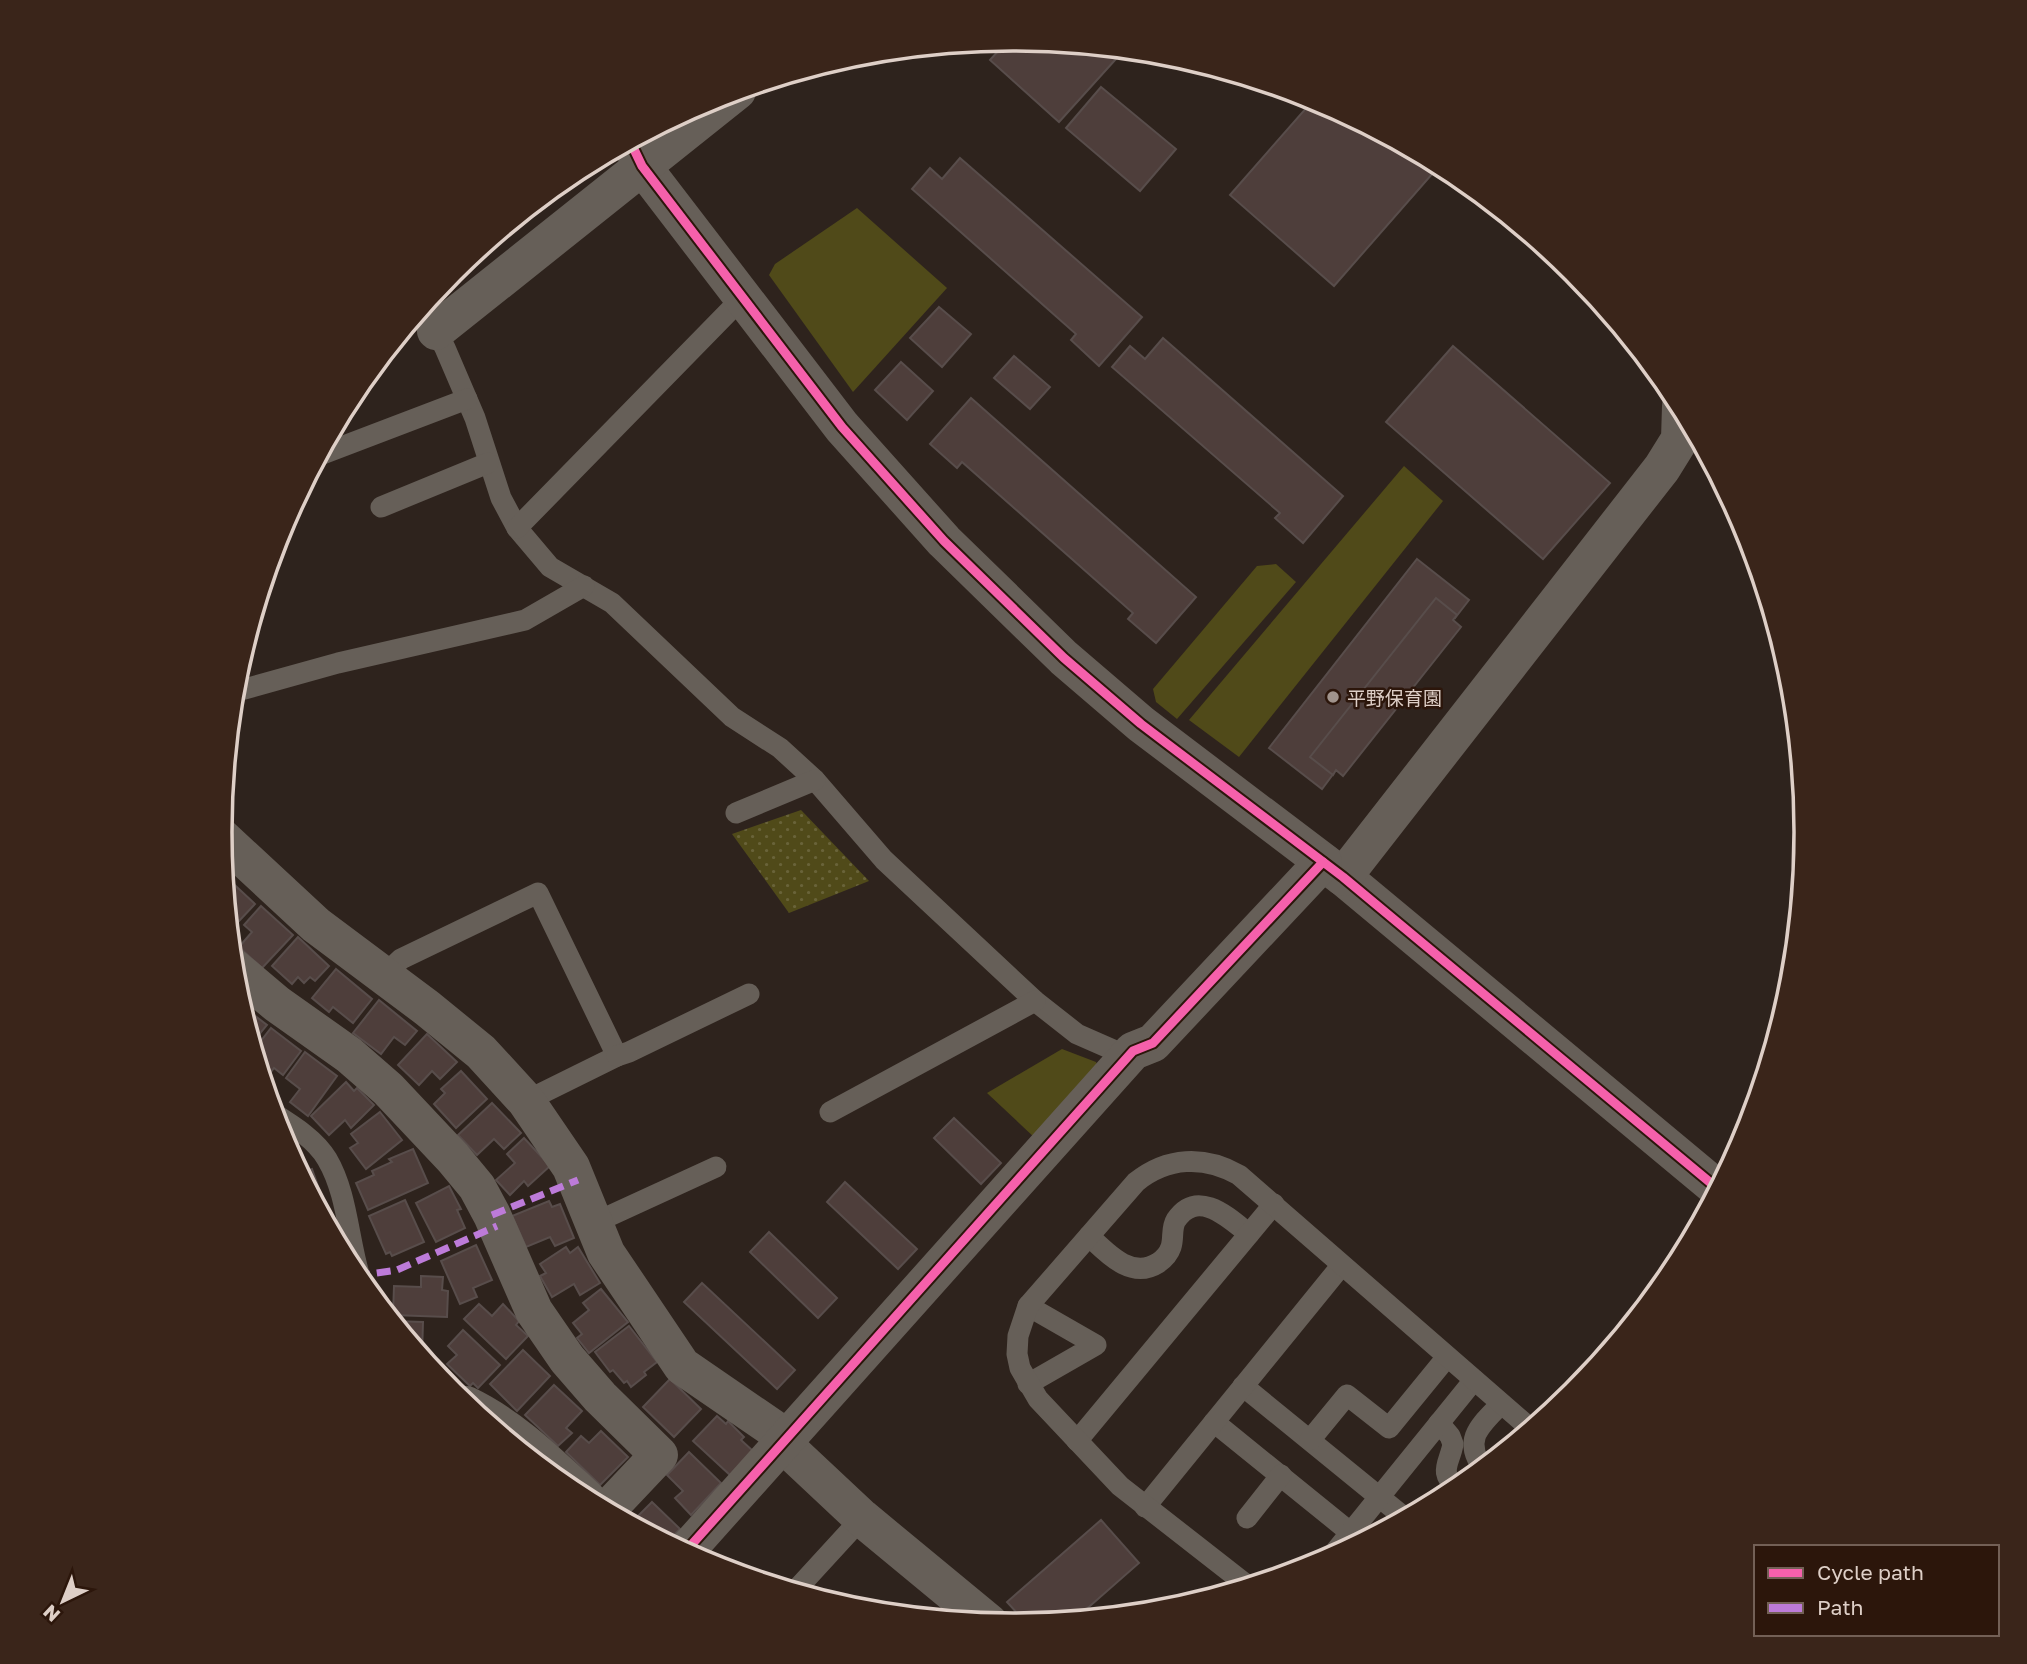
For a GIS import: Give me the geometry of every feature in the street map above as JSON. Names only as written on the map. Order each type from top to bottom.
[{"type":"street","points":[[426,323],[636,154],[685,123]]},
{"type":"street","points":[[636,154],[842,427],[944,541],[1034,629],[1140,724],[1333,870],[1711,1183]]},
{"type":"street","points":[[692,1544],[1133,1051],[1153,1043],[1333,870],[1662,468],[1680,439],[1680,426]]},
{"type":"street","points":[[233,848],[316,925],[481,1052],[526,1101],[571,1167],[606,1253],[682,1366],[785,1441],[862,1518],[971,1612]]},
{"type":"street","points":[[246,978],[276,1004],[349,1055],[388,1089],[453,1157],[477,1187],[541,1320],[567,1359],[600,1397],[659,1455],[613,1503]]},
{"type":"lane","points":[[517,528],[743,297]]},
{"type":"lane","points":[[426,323],[467,399],[501,498],[517,528],[550,567],[612,603],[732,717],[780,748],[815,780],[884,860],[1035,1002],[1077,1034],[1118,1052],[1133,1051]]},
{"type":"lane","points":[[332,450],[467,399]]},
{"type":"lane","points":[[381,508],[488,463]]},
{"type":"lane","points":[[246,689],[338,663],[525,620],[584,586]]},
{"type":"lane","points":[[736,813],[815,780]]},
{"type":"lane","points":[[384,975],[401,959],[538,893],[617,1056]]},
{"type":"lane","points":[[526,1101],[749,994]]},
{"type":"lane","points":[[830,1112],[1035,1002]]},
{"type":"lane","points":[[289,1123],[302,1132],[326,1157],[341,1192],[350,1244]]},
{"type":"lane","points":[[1240,1580],[1121,1486],[1077,1441],[1028,1384],[1020,1368],[1017,1354],[1018,1336],[1028,1306],[1136,1182],[1150,1171],[1184,1161],[1204,1161],[1239,1175],[1524,1423]]},
{"type":"lane","points":[[594,1223],[716,1167]]},
{"type":"lane","points":[[1077,1441],[1274,1204]]},
{"type":"lane","points":[[1089,1236],[1116,1260],[1135,1268],[1154,1265],[1162,1260],[1172,1245],[1177,1220],[1191,1208],[1209,1206],[1219,1209],[1249,1234]]},
{"type":"lane","points":[[1145,1507],[1341,1266]]},
{"type":"lane","points":[[1028,1306],[1096,1345],[1028,1384]]},
{"type":"lane","points":[[1310,1440],[1347,1395],[1389,1427],[1447,1357]]},
{"type":"lane","points":[[1346,1539],[1474,1380]]},
{"type":"lane","points":[[1243,1386],[1398,1512]]},
{"type":"lane","points":[[1478,1460],[1474,1438],[1478,1429],[1501,1404]]},
{"type":"lane","points":[[1214,1422],[1351,1533]]},
{"type":"lane","points":[[1439,1423],[1453,1444],[1446,1472],[1450,1481]]},
{"type":"lane","points":[[1247,1518],[1281,1475]]},
{"type":"lane","points":[[801,1584],[862,1518]]},
{"type":"shaded area","points":[[857,208],[947,288],[853,392],[769,275],[775,264]]},
{"type":"shaded area","points":[[1404,466],[1443,501],[1239,757],[1189,720]]},
{"type":"shaded area","points":[[1276,564],[1296,582],[1177,719],[1156,702],[1153,689],[1257,566]]},
{"type":"shaded area","points":[[801,810],[869,881],[789,913],[732,834]]},
{"type":"shaded area","points":[[1062,1049],[1096,1062],[1100,1071],[1036,1139],[987,1093]]},
{"type":"building","points":[[998,51],[1065,52],[1117,57],[1059,122],[990,60]]},
{"type":"building","points":[[1101,87],[1176,149],[1140,191],[1066,128]]},
{"type":"building","points":[[1306,108],[1359,131],[1433,173],[1334,286],[1230,195]]},
{"type":"building","points":[[960,158],[1142,317],[1099,366],[1071,340],[1076,334],[912,189],[930,168],[942,179]]},
{"type":"building","points":[[939,307],[971,334],[942,367],[910,338]]},
{"type":"building","points":[[1163,338],[1343,496],[1303,543],[1275,518],[1280,513],[1112,367],[1130,346],[1145,359]]},
{"type":"building","points":[[1453,346],[1610,483],[1543,559],[1386,422]]},
{"type":"building","points":[[1014,356],[1050,387],[1030,409],[994,378]]},
{"type":"building","points":[[901,362],[933,391],[907,420],[875,390]]},
{"type":"building","points":[[971,398],[1196,597],[1156,643],[1128,619],[1133,613],[962,462],[957,468],[930,444]]},
{"type":"building","points":[[1417,559],[1469,600],[1455,618],[1441,606],[1320,762],[1334,773],[1322,789],[1269,748]]},
{"type":"building","points":[[1436,598],[1457,615],[1453,620],[1461,627],[1343,776],[1336,770],[1333,775],[1310,757]]},
{"type":"building","points":[[234,884],[255,904],[238,920]]},
{"type":"building","points":[[261,906],[293,935],[262,968],[241,949],[241,945],[252,932],[244,925]]},
{"type":"building","points":[[298,937],[329,966],[315,981],[310,977],[304,983],[298,977],[292,984],[272,966]]},
{"type":"building","points":[[336,969],[372,999],[353,1023],[333,1007],[329,1012],[312,998]]},
{"type":"building","points":[[379,1000],[417,1031],[405,1045],[394,1037],[381,1054],[353,1033]]},
{"type":"building","points":[[255,1015],[267,1025],[259,1034]]},
{"type":"building","points":[[271,1028],[301,1051],[283,1075],[274,1068],[271,1072],[261,1041]]},
{"type":"building","points":[[427,1034],[457,1062],[440,1079],[432,1071],[419,1085],[398,1065]]},
{"type":"building","points":[[305,1052],[337,1076],[308,1116],[290,1102],[300,1089],[286,1078]]},
{"type":"building","points":[[461,1071],[487,1099],[456,1128],[434,1104],[445,1093],[441,1089]]},
{"type":"building","points":[[346,1082],[354,1091],[357,1088],[374,1105],[351,1128],[345,1120],[329,1135],[311,1116]]},
{"type":"building","points":[[492,1103],[521,1133],[504,1149],[494,1139],[477,1155],[458,1135]]},
{"type":"building","points":[[380,1112],[402,1140],[366,1169],[350,1148],[358,1143],[351,1134]]},
{"type":"building","points":[[954,1118],[1001,1163],[981,1184],[934,1138]]},
{"type":"building","points":[[524,1138],[550,1166],[528,1186],[524,1181],[510,1195],[496,1180],[515,1163],[507,1154]]},
{"type":"building","points":[[413,1149],[428,1183],[368,1210],[356,1183],[374,1175],[372,1171],[392,1162],[389,1159]]},
{"type":"building","points":[[312,1169],[319,1190],[313,1178],[309,1170]]},
{"type":"building","points":[[845,1182],[917,1249],[898,1269],[827,1202]]},
{"type":"building","points":[[449,1186],[461,1209],[457,1210],[465,1228],[436,1242],[416,1203]]},
{"type":"building","points":[[405,1200],[424,1242],[392,1256],[390,1252],[386,1254],[369,1216]]},
{"type":"building","points":[[549,1201],[552,1207],[560,1204],[574,1238],[555,1246],[550,1237],[526,1247],[512,1216]]},
{"type":"building","points":[[769,1232],[837,1298],[818,1318],[750,1252]]},
{"type":"building","points":[[476,1245],[492,1280],[473,1288],[477,1297],[460,1304],[441,1261]]},
{"type":"building","points":[[566,1247],[570,1253],[578,1247],[600,1283],[580,1295],[574,1284],[552,1297],[540,1276],[546,1273],[540,1264]]},
{"type":"building","points":[[421,1276],[443,1277],[442,1290],[448,1291],[447,1317],[400,1315],[393,1307],[394,1286],[421,1287]]},
{"type":"building","points":[[702,1283],[795,1370],[777,1389],[684,1302]]},
{"type":"building","points":[[601,1289],[628,1322],[589,1353],[577,1338],[582,1334],[573,1323],[589,1310],[583,1303]]},
{"type":"building","points":[[479,1304],[492,1316],[503,1304],[519,1321],[516,1325],[528,1336],[506,1359],[464,1319]]},
{"type":"building","points":[[405,1321],[423,1322],[422,1343]]},
{"type":"building","points":[[629,1326],[657,1362],[631,1387],[613,1370],[610,1372],[595,1352]]},
{"type":"building","points":[[463,1330],[500,1365],[478,1388],[473,1383],[470,1386],[447,1364],[457,1355],[448,1346]]},
{"type":"building","points":[[523,1350],[550,1376],[517,1411],[490,1384]]},
{"type":"building","points":[[670,1379],[701,1409],[674,1437],[643,1407]]},
{"type":"building","points":[[554,1385],[582,1411],[566,1428],[572,1433],[558,1446],[525,1415]]},
{"type":"building","points":[[717,1416],[726,1424],[728,1421],[744,1437],[741,1440],[753,1451],[730,1475],[693,1441]]},
{"type":"building","points":[[601,1431],[628,1457],[600,1485],[566,1452],[581,1436],[589,1443]]},
{"type":"building","points":[[689,1452],[721,1483],[691,1515],[675,1498],[683,1491],[667,1475]]},
{"type":"building","points":[[652,1502],[680,1529],[674,1535],[637,1517]]},
{"type":"building","points":[[1101,1520],[1139,1563],[1085,1610],[1017,1613],[1007,1602]]},
{"type":"marked path","points":[[492,1215],[578,1180]]},
{"type":"marked path","points":[[370,1274],[397,1270],[497,1226]]},
{"type":"cycle path","points":[[634,149],[642,166],[842,427],[944,541],[1064,658],[1141,724],[1343,877],[1711,1183]]},
{"type":"cycle path","points":[[692,1544],[1133,1051],[1153,1043],[1323,862]]},
{"type":"place","name":"平野保育園","points":[[1333,697]]}]
